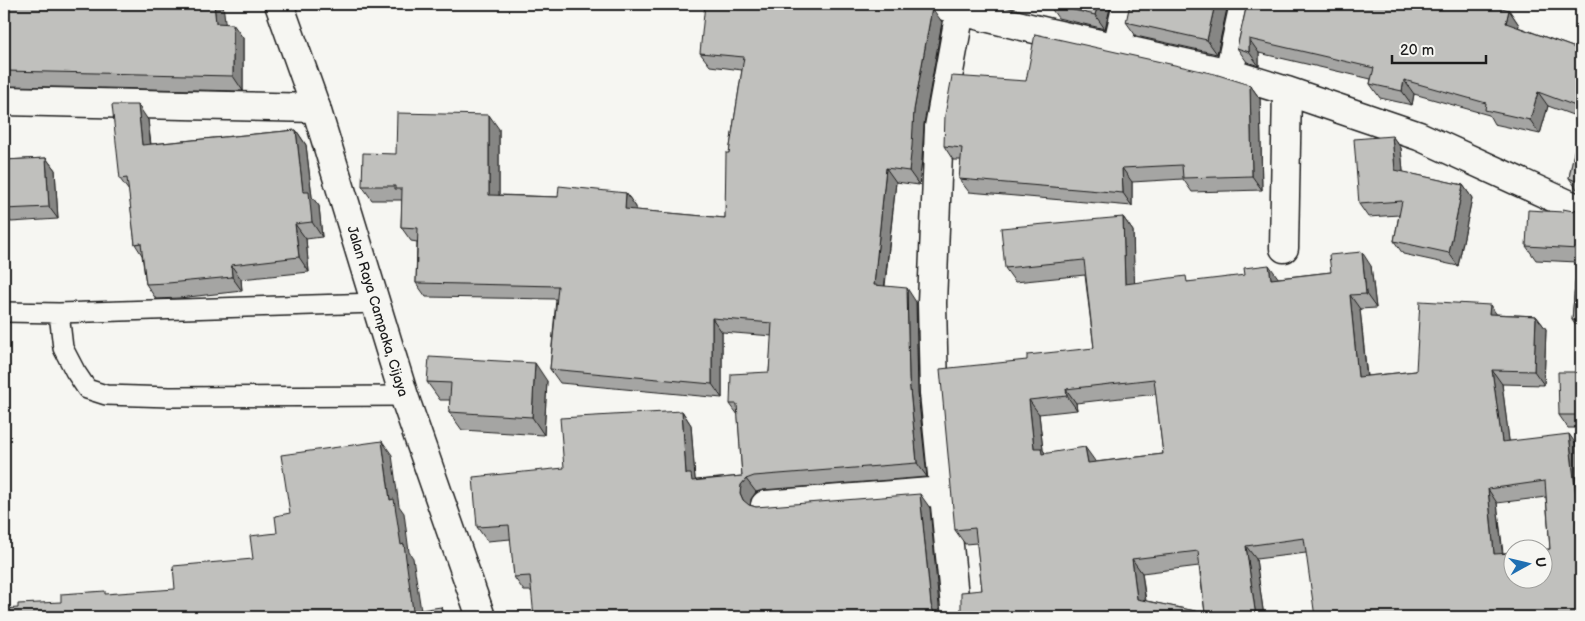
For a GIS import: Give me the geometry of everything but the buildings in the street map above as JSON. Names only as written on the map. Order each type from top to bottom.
[{"type":"street","name":"Jalan Raya Campaka, Cijaya","points":[[279,4],[316,108],[404,396],[481,617]]},
{"type":"street","points":[[1117,47],[1127,4]]},
{"type":"street","points":[[1229,73],[1244,4]]},
{"type":"street","points":[[956,617],[934,393],[932,303],[939,127],[949,7],[1229,73],[1287,91],[1419,136],[1581,210]]},
{"type":"street","points":[[1284,248],[1287,91]]},
{"type":"street","points":[[4,102],[316,108]]},
{"type":"street","points":[[765,505],[943,491]]},
{"type":"lane","points":[[4,312],[59,314],[376,303]]},
{"type":"lane","points":[[59,314],[63,348],[74,371],[87,389],[106,395],[170,397],[404,396]]}]
